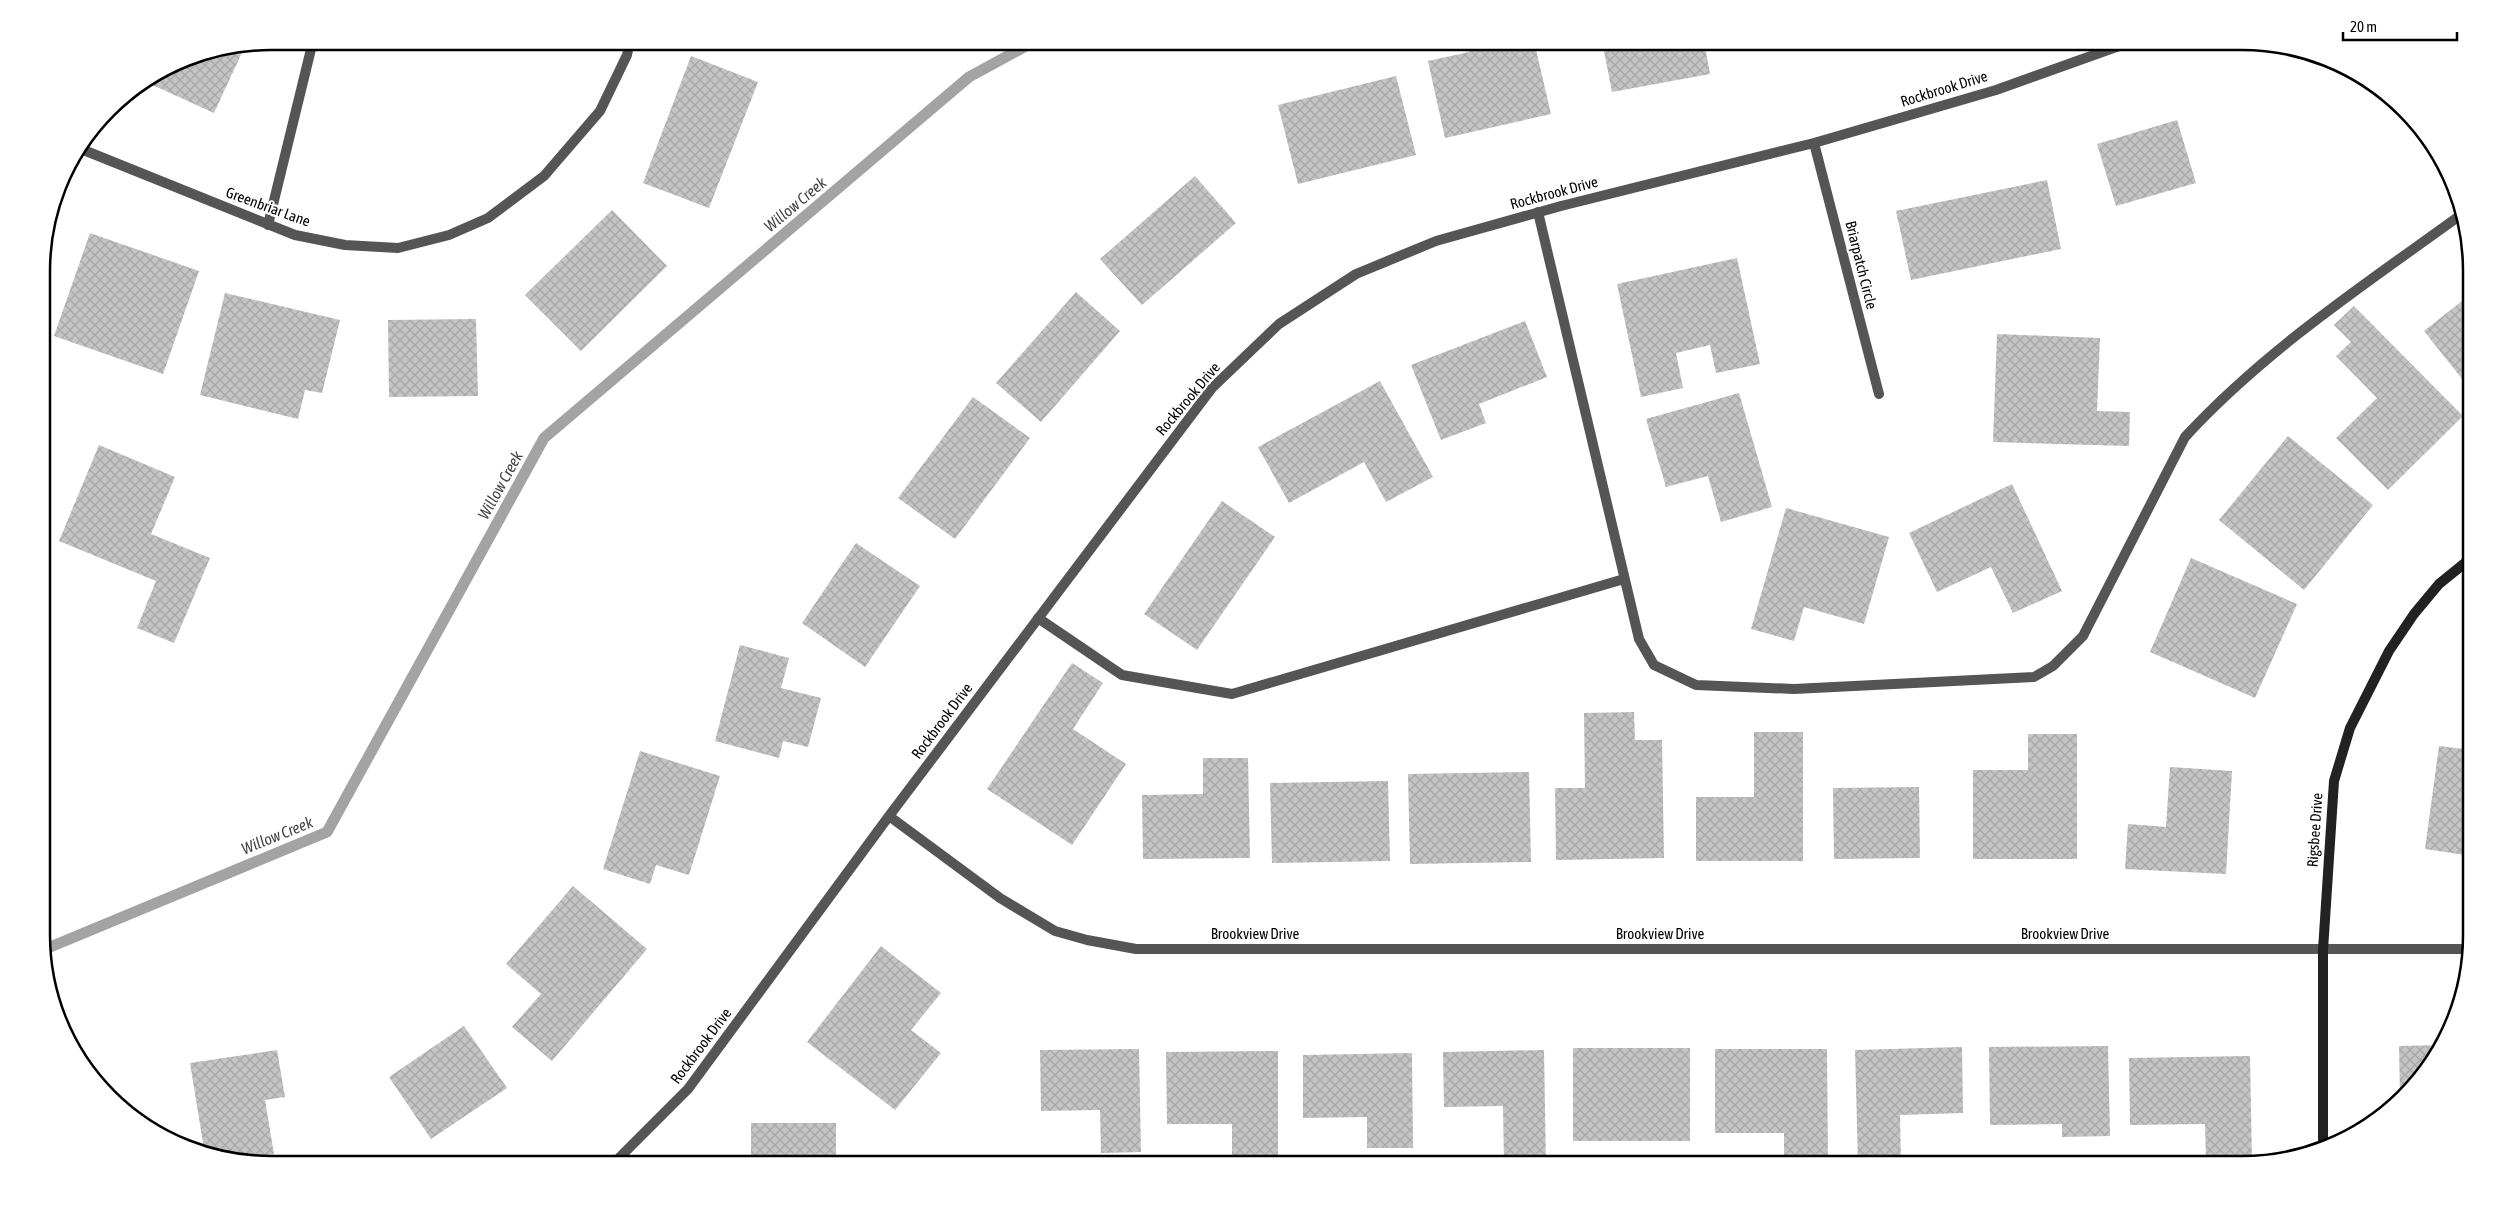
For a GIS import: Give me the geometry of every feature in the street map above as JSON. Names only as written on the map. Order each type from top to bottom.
[{"type":"street","points":[[268,224],[311,50]]},
{"type":"street","name":"Greenbriar Lane","points":[[85,151],[295,235],[345,245],[398,248],[450,235],[488,218],[544,176],[600,112],[628,50]]},
{"type":"street","name":"Rockbrook Drive","points":[[621,1156],[688,1089],[889,816],[1212,388],[1279,324],[1356,274],[1436,241],[1538,212],[1814,143],[1996,90],[2107,50]]},
{"type":"street","name":"Briarpatch Circle","points":[[1814,143],[1879,394]]},
{"type":"street","points":[[1538,212],[1639,638],[1654,665],[1696,685],[1794,690],[2034,677],[2053,666],[2084,636],[2185,436],[2203,417],[2284,345],[2456,218]]},
{"type":"street","name":"Rigsbee Drive","points":[[2323,1140],[2323,950],[2334,781],[2350,728],[2389,651],[2414,614],[2439,584],[2463,564]]},
{"type":"street","points":[[1038,618],[1122,675],[1232,694],[1624,580]]},
{"type":"street","name":"Brookview Drive","points":[[889,816],[1000,898],[1055,931],[1087,940],[1136,949],[2463,949]]},
{"type":"building","points":[[1469,50],[1536,50],[1551,114],[1445,138],[1428,61],[1469,52]]},
{"type":"building","points":[[1604,50],[1706,50],[1710,74],[1612,92]]},
{"type":"building","points":[[242,52],[214,113],[152,85],[173,73],[200,62]]},
{"type":"building","points":[[691,56],[758,82],[709,208],[643,183]]},
{"type":"building","points":[[1396,76],[1416,155],[1298,184],[1278,105]]},
{"type":"building","points":[[2177,120],[2196,183],[2116,206],[2097,144]]},
{"type":"building","points":[[1195,176],[1236,223],[1142,305],[1100,259]]},
{"type":"building","points":[[2047,180],[2061,249],[1911,280],[1896,211]]},
{"type":"building","points":[[612,210],[667,266],[581,351],[525,295]]},
{"type":"building","points":[[90,233],[199,271],[163,374],[54,336]]},
{"type":"building","points":[[1737,258],[1760,364],[1716,373],[1710,345],[1676,353],[1683,388],[1641,397],[1617,284]]},
{"type":"building","points":[[1076,292],[1120,331],[1041,422],[996,383]]},
{"type":"building","points":[[225,293],[340,320],[322,393],[305,390],[298,419],[200,395]]},
{"type":"building","points":[[2462,301],[2463,302],[2463,380],[2424,331]]},
{"type":"building","points":[[2354,306],[2463,416],[2388,490],[2336,438],[2377,398],[2336,356],[2351,342],[2334,325]]},
{"type":"building","points":[[476,319],[478,396],[389,397],[388,320]]},
{"type":"building","points":[[1525,321],[1547,377],[1479,404],[1486,423],[1441,440],[1411,365]]},
{"type":"building","points":[[1997,334],[2100,338],[2097,411],[2130,412],[2129,446],[1993,442]]},
{"type":"building","points":[[1380,381],[1433,477],[1386,502],[1364,462],[1289,503],[1258,447]]},
{"type":"building","points":[[1739,393],[1772,507],[1721,522],[1708,476],[1666,487],[1646,419]]},
{"type":"building","points":[[973,397],[1030,438],[955,539],[898,498]]},
{"type":"building","points":[[2288,436],[2373,505],[2304,590],[2219,520]]},
{"type":"building","points":[[99,445],[175,477],[151,534],[210,558],[174,643],[137,628],[156,581],[59,541]]},
{"type":"building","points":[[2012,484],[2062,591],[2013,613],[1991,567],[1937,592],[1909,533]]},
{"type":"building","points":[[1222,501],[1275,537],[1197,650],[1144,614]]},
{"type":"building","points":[[1786,508],[1889,537],[1864,624],[1804,607],[1794,641],[1751,629]]},
{"type":"building","points":[[856,543],[920,586],[865,667],[802,623]]},
{"type":"building","points":[[2191,558],[2297,604],[2255,698],[2150,652]]},
{"type":"building","points":[[740,645],[789,658],[781,688],[821,698],[808,747],[783,741],[779,758],[715,741]]},
{"type":"building","points":[[1072,663],[1103,683],[1073,729],[1126,764],[1072,845],[987,789]]},
{"type":"building","points":[[1634,712],[1635,740],[1662,740],[1664,858],[1556,860],[1555,788],[1585,788],[1584,713]]},
{"type":"building","points":[[1754,732],[1803,732],[1803,861],[1696,861],[1696,797],[1754,797]]},
{"type":"building","points":[[2028,734],[2077,734],[2077,859],[1973,859],[1973,770],[2028,770]]},
{"type":"building","points":[[2439,746],[2463,749],[2463,855],[2425,849]]},
{"type":"building","points":[[640,751],[720,776],[689,875],[656,865],[650,884],[603,869]]},
{"type":"building","points":[[1203,758],[1248,758],[1250,858],[1143,859],[1142,795],[1203,794]]},
{"type":"building","points":[[2170,767],[2232,771],[2226,874],[2125,869],[2128,824],[2166,827]]},
{"type":"building","points":[[1529,772],[1531,862],[1410,864],[1408,774]]},
{"type":"building","points":[[1388,781],[1390,861],[1272,863],[1270,783]]},
{"type":"building","points":[[1919,787],[1920,858],[1834,859],[1833,788]]},
{"type":"building","points":[[573,886],[647,949],[552,1061],[512,1027],[541,994],[506,964]]},
{"type":"building","points":[[881,946],[941,993],[911,1030],[941,1053],[895,1110],[807,1042]]},
{"type":"building","points":[[464,1026],[507,1088],[431,1139],[389,1077]]},
{"type":"building","points":[[2433,1045],[2426,1058],[2400,1089],[2399,1046]]},
{"type":"building","points":[[2108,1046],[2110,1136],[2062,1137],[2062,1124],[1990,1125],[1989,1047]]},
{"type":"building","points":[[1962,1047],[1963,1113],[1900,1115],[1901,1156],[1858,1156],[1855,1050]]},
{"type":"building","points":[[1573,1048],[1690,1048],[1690,1141],[1573,1141]]},
{"type":"building","points":[[1139,1049],[1141,1152],[1101,1153],[1100,1110],[1041,1111],[1040,1050]]},
{"type":"building","points":[[1715,1049],[1827,1049],[1828,1156],[1784,1156],[1784,1133],[1715,1133]]},
{"type":"building","points":[[277,1050],[285,1097],[265,1100],[274,1154],[257,1156],[228,1152],[203,1145],[190,1063]]},
{"type":"building","points":[[1544,1050],[1546,1156],[1504,1156],[1503,1106],[1444,1107],[1443,1052]]},
{"type":"building","points":[[1278,1051],[1278,1156],[1232,1156],[1232,1124],[1167,1124],[1166,1052]]},
{"type":"building","points":[[1412,1053],[1413,1148],[1367,1148],[1367,1117],[1303,1118],[1303,1055]]},
{"type":"building","points":[[2250,1056],[2252,1156],[2206,1156],[2205,1124],[2130,1125],[2129,1058]]},
{"type":"building","points":[[751,1123],[836,1123],[836,1156],[751,1156]]},
{"type":"waterway","name":"Willow Creek","points":[[50,947],[327,832],[544,438],[969,77],[1018,50]]}]
